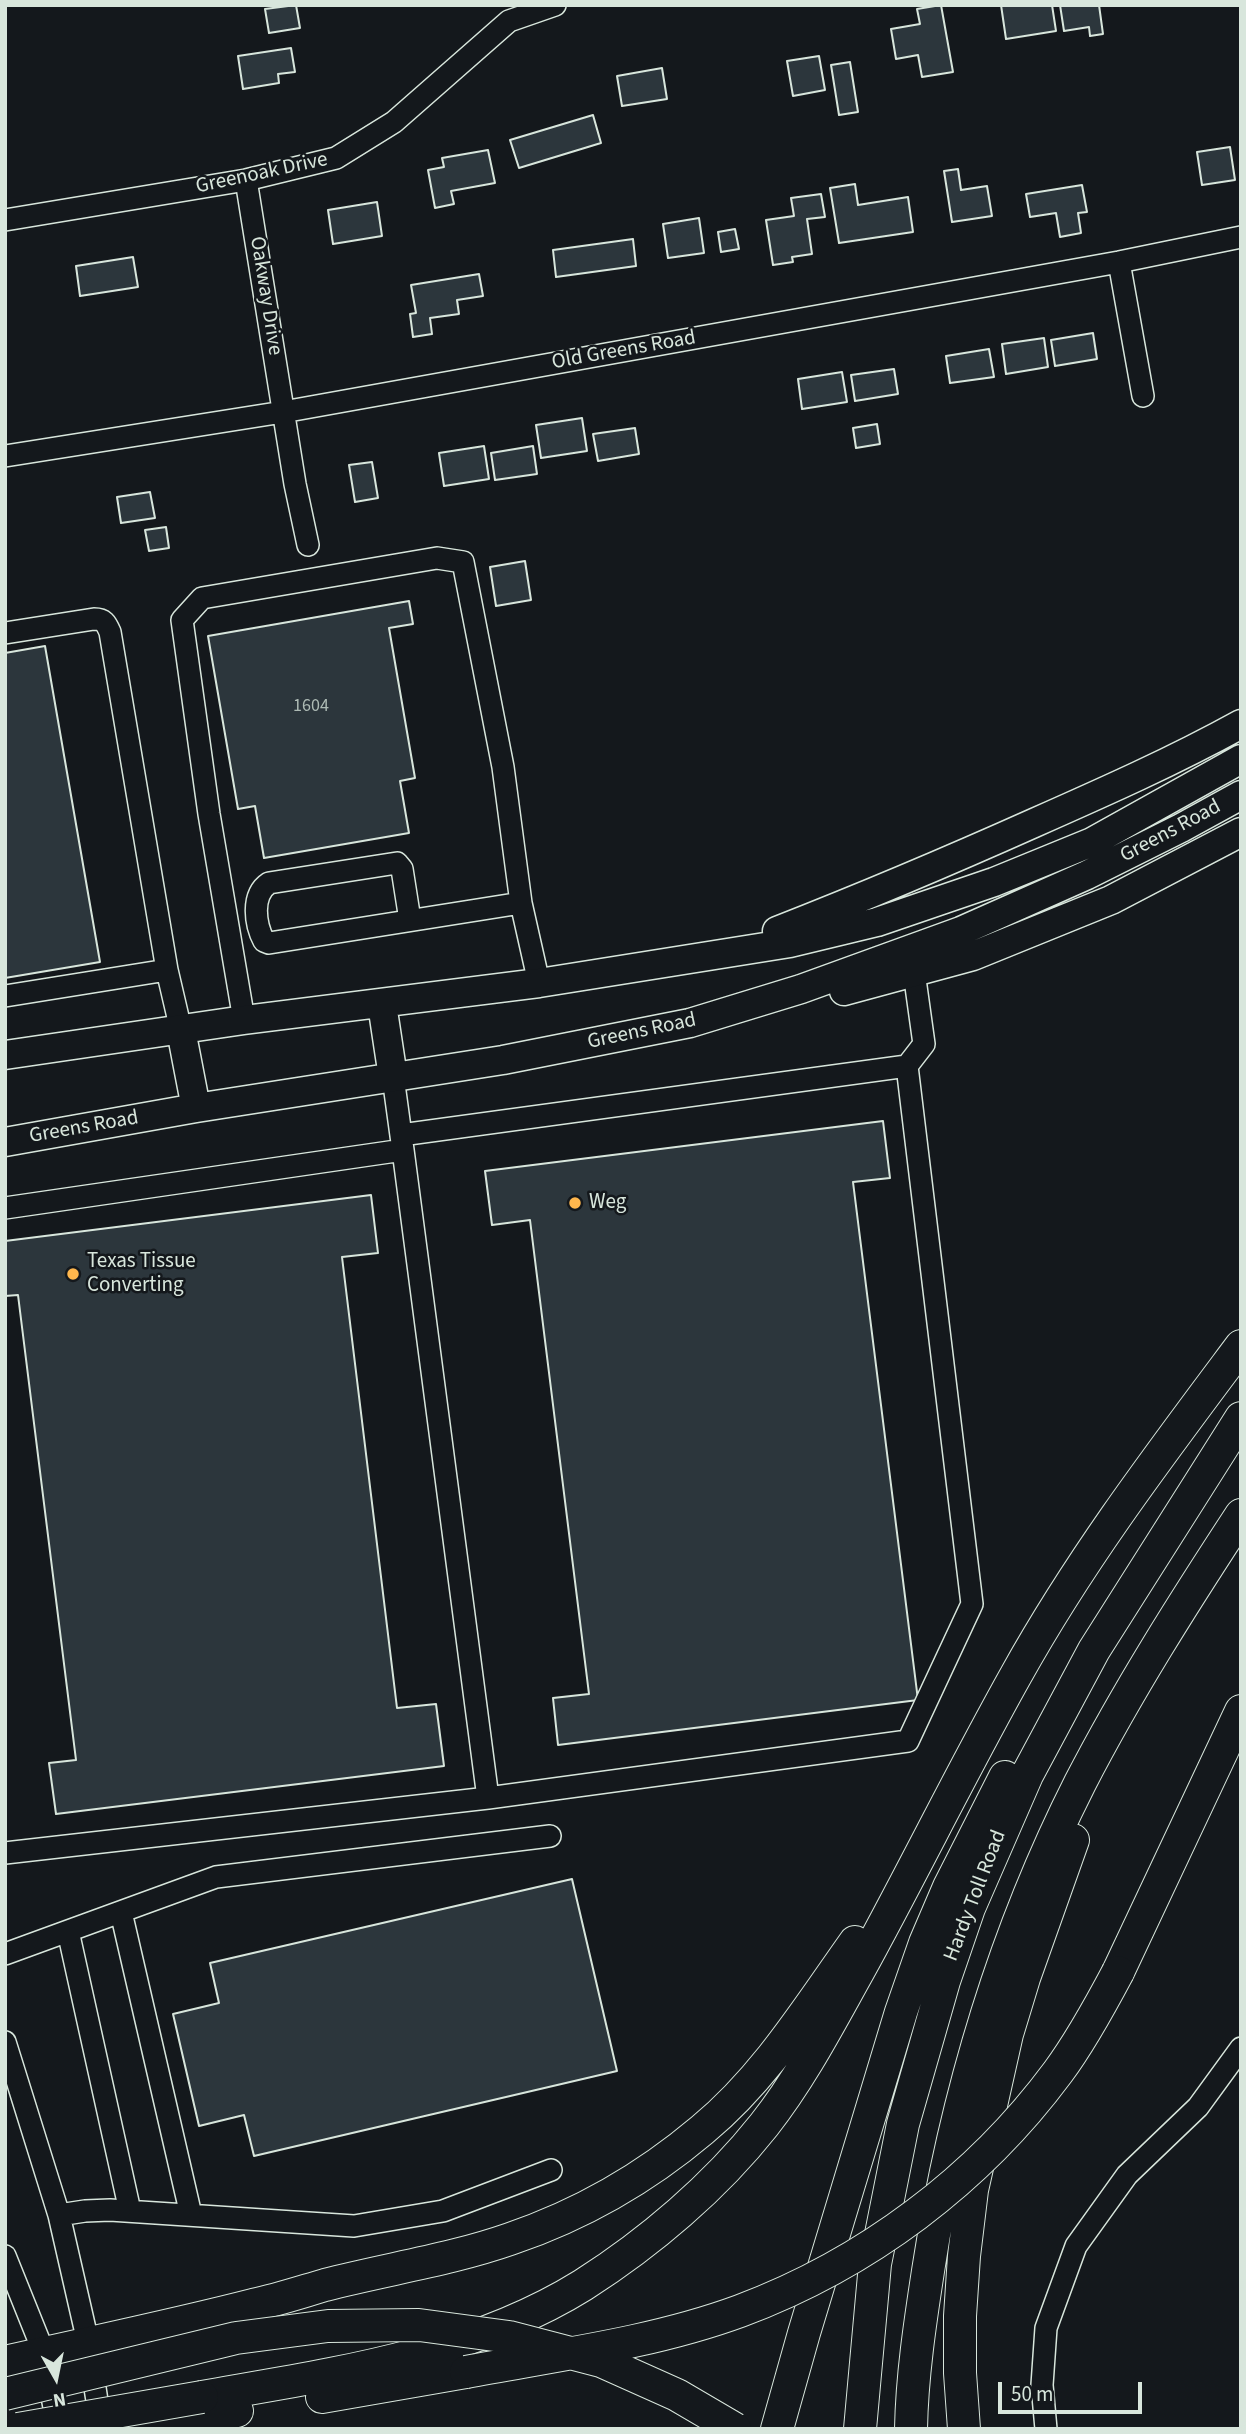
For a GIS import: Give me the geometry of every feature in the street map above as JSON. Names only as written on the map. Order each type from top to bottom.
[{"type":"highway","points":[[138,2429],[204,2407],[436,2349],[498,2328],[581,2286],[615,2263],[695,2200],[764,2124],[793,2084],[904,1889],[946,1803],[1020,1668],[1077,1572],[1152,1465],[1241,1346]]},
{"type":"highway","name":"Hardy Toll Road","points":[[860,2429],[875,2264],[902,2124],[944,1981],[970,1908],[1027,1774],[1094,1650],[1241,1418]]},
{"type":"highway","points":[[911,2429],[918,2339],[936,2217],[969,2075],[994,1994],[1036,1877],[1080,1782],[1120,1710],[1154,1651],[1241,1515]]},
{"type":"highway","points":[[777,2429],[888,2053],[925,1943],[972,1839],[1010,1768],[1041,1718],[1094,1650]]},
{"type":"highway","points":[[964,2429],[960,2316],[972,2190],[1007,2034],[1024,1978],[1120,1710]]},
{"type":"highway","points":[[18,2429],[466,2372],[626,2343],[701,2323],[773,2297],[845,2262],[905,2223],[952,2186],[996,2146],[1060,2070],[1118,1972],[1241,1711]]},
{"type":"highway","points":[[5,2362],[255,2305],[477,2249],[553,2223],[630,2184],[703,2130],[740,2096],[773,2057],[871,1919],[946,1803]]},
{"type":"highway","points":[[5,2394],[236,2338],[328,2326],[419,2325],[509,2337],[601,2361],[677,2395],[735,2429]]},
{"type":"main road","points":[[715,956],[921,873],[1184,755],[1241,724]]},
{"type":"main road","name":"Greens Road","points":[[5,1055],[244,1020],[539,983],[790,943],[877,922],[994,882],[1092,842],[1241,759]]},
{"type":"main road","name":"Greens Road","points":[[5,1142],[196,1108],[503,1060],[690,1023],[801,989],[961,931],[1087,875],[1181,828],[1241,794]]},
{"type":"main road","points":[[690,1023],[810,1001],[973,956],[1111,900],[1241,832]]},
{"type":"main road","points":[[382,1004],[393,1077]]},
{"type":"main road","points":[[181,1030],[196,1108]]},
{"type":"street","name":"Greenoak Drive","points":[[5,220],[246,180],[336,158],[394,122],[509,21],[555,5]]},
{"type":"street","name":"Oakway Drive","points":[[246,180],[283,412],[308,545]]},
{"type":"street","name":"Old Greens Road","points":[[5,457],[283,412],[1119,262],[1241,237]]},
{"type":"street","points":[[1119,262],[1143,396]]},
{"type":"street","points":[[244,1020],[209,814],[182,620],[202,598],[437,558],[463,562],[503,767],[522,903],[539,983]]},
{"type":"street","points":[[5,633],[94,619],[101,619],[110,632],[167,970],[181,1030]]},
{"type":"street","points":[[410,920],[402,869],[397,863],[269,883],[261,888],[257,901],[260,934],[264,942],[269,943],[522,903]]},
{"type":"street","points":[[5,996],[167,970]]},
{"type":"street","points":[[5,1208],[402,1142],[907,1066],[924,1044],[914,972]]},
{"type":"street","points":[[5,1853],[488,1798],[908,1741],[972,1604],[907,1066]]},
{"type":"street","points":[[393,1077],[488,1798]]},
{"type":"street","points":[[5,1954],[216,1877],[550,1836]]},
{"type":"street","points":[[121,1912],[191,2215]]},
{"type":"street","points":[[68,1931],[130,2211]]},
{"type":"street","points":[[5,2042],[59,2215],[88,2343],[101,2429]]},
{"type":"street","points":[[1046,2429],[1042,2385],[1045,2328],[1076,2246],[1126,2175],[1198,2107],[1241,2049]]},
{"type":"street","points":[[59,2215],[85,2211],[130,2211],[354,2226],[443,2211],[551,2170]]},
{"type":"street","points":[[5,2256],[44,2353],[58,2429]]},
{"type":"building","points":[[296,5],[300,28],[269,33],[265,9]]},
{"type":"building","points":[[941,5],[953,72],[922,77],[918,55],[896,59],[891,29],[920,24],[917,9]]},
{"type":"building","points":[[1001,5],[1052,5],[1056,31],[1006,39]]},
{"type":"building","points":[[1060,5],[1099,5],[1103,34],[1090,36],[1089,27],[1064,31]]},
{"type":"building","points":[[291,48],[295,72],[278,74],[279,83],[243,89],[238,56]]},
{"type":"building","points":[[819,56],[825,90],[793,96],[787,61]]},
{"type":"building","points":[[850,62],[858,112],[839,115],[831,65]]},
{"type":"building","points":[[662,68],[667,99],[622,106],[617,76]]},
{"type":"building","points":[[593,115],[601,143],[519,168],[510,140]]},
{"type":"building","points":[[1230,147],[1235,180],[1202,185],[1197,152]]},
{"type":"building","points":[[488,150],[495,183],[451,191],[454,204],[435,208],[428,170],[444,167],[442,158]]},
{"type":"building","points":[[958,169],[961,190],[987,186],[992,216],[952,222],[944,171]]},
{"type":"building","points":[[855,184],[858,205],[908,197],[913,232],[839,243],[830,188]]},
{"type":"building","points":[[1082,185],[1087,212],[1078,213],[1081,233],[1060,237],[1056,213],[1030,217],[1026,194]]},
{"type":"building","points":[[821,194],[825,217],[807,219],[812,254],[792,257],[793,262],[773,265],[766,220],[794,216],[791,198]]},
{"type":"building","points":[[377,202],[382,236],[333,244],[328,210]]},
{"type":"building","points":[[699,218],[704,253],[668,258],[663,224]]},
{"type":"building","points":[[735,229],[739,249],[721,252],[718,232]]},
{"type":"building","points":[[633,239],[636,266],[556,277],[553,250]]},
{"type":"building","points":[[133,257],[138,287],[80,296],[76,266]]},
{"type":"building","points":[[479,274],[483,296],[457,300],[459,314],[430,318],[432,334],[413,337],[410,314],[416,313],[411,285]]},
{"type":"building","points":[[1093,333],[1097,359],[1055,366],[1051,340]]},
{"type":"building","points":[[1044,338],[1048,367],[1006,374],[1002,344]]},
{"type":"building","points":[[989,349],[994,377],[950,383],[946,356]]},
{"type":"building","points":[[894,369],[898,394],[855,401],[851,375]]},
{"type":"building","points":[[842,372],[847,402],[802,409],[798,379]]},
{"type":"building","points":[[582,418],[587,451],[541,458],[536,425]]},
{"type":"building","points":[[877,424],[880,444],[856,448],[853,428]]},
{"type":"building","points":[[635,428],[639,454],[598,461],[593,434]]},
{"type":"building","points":[[484,446],[489,479],[444,486],[439,453]]},
{"type":"building","points":[[533,446],[537,474],[495,480],[491,453]]},
{"type":"building","points":[[372,462],[378,498],[355,502],[349,465]]},
{"type":"building","points":[[150,492],[155,518],[121,523],[117,497]]},
{"type":"building","points":[[166,527],[169,548],[149,551],[145,530]]},
{"type":"building","points":[[525,561],[531,600],[496,606],[490,567]]},
{"type":"building","points":[[409,601],[413,624],[389,628],[415,778],[400,781],[409,833],[264,858],[255,806],[238,809],[208,636]]},
{"type":"building","points":[[45,646],[100,962],[5,978],[5,653]]},
{"type":"building","points":[[883,1121],[890,1178],[853,1182],[918,1700],[558,1745],[553,1698],[589,1694],[530,1220],[492,1225],[485,1171]]},
{"type":"building","points":[[371,1195],[378,1253],[342,1257],[397,1708],[436,1704],[444,1766],[56,1814],[49,1763],[76,1760],[18,1295],[5,1296],[5,1241]]},
{"type":"building","points":[[572,1879],[617,2071],[254,2156],[244,2115],[199,2126],[173,2014],[219,2003],[210,1963]]},
{"type":"place","name":"Weg","points":[[575,1203]]},
{"type":"place","name":"Texas Tissue Converting","points":[[73,1274]]}]
